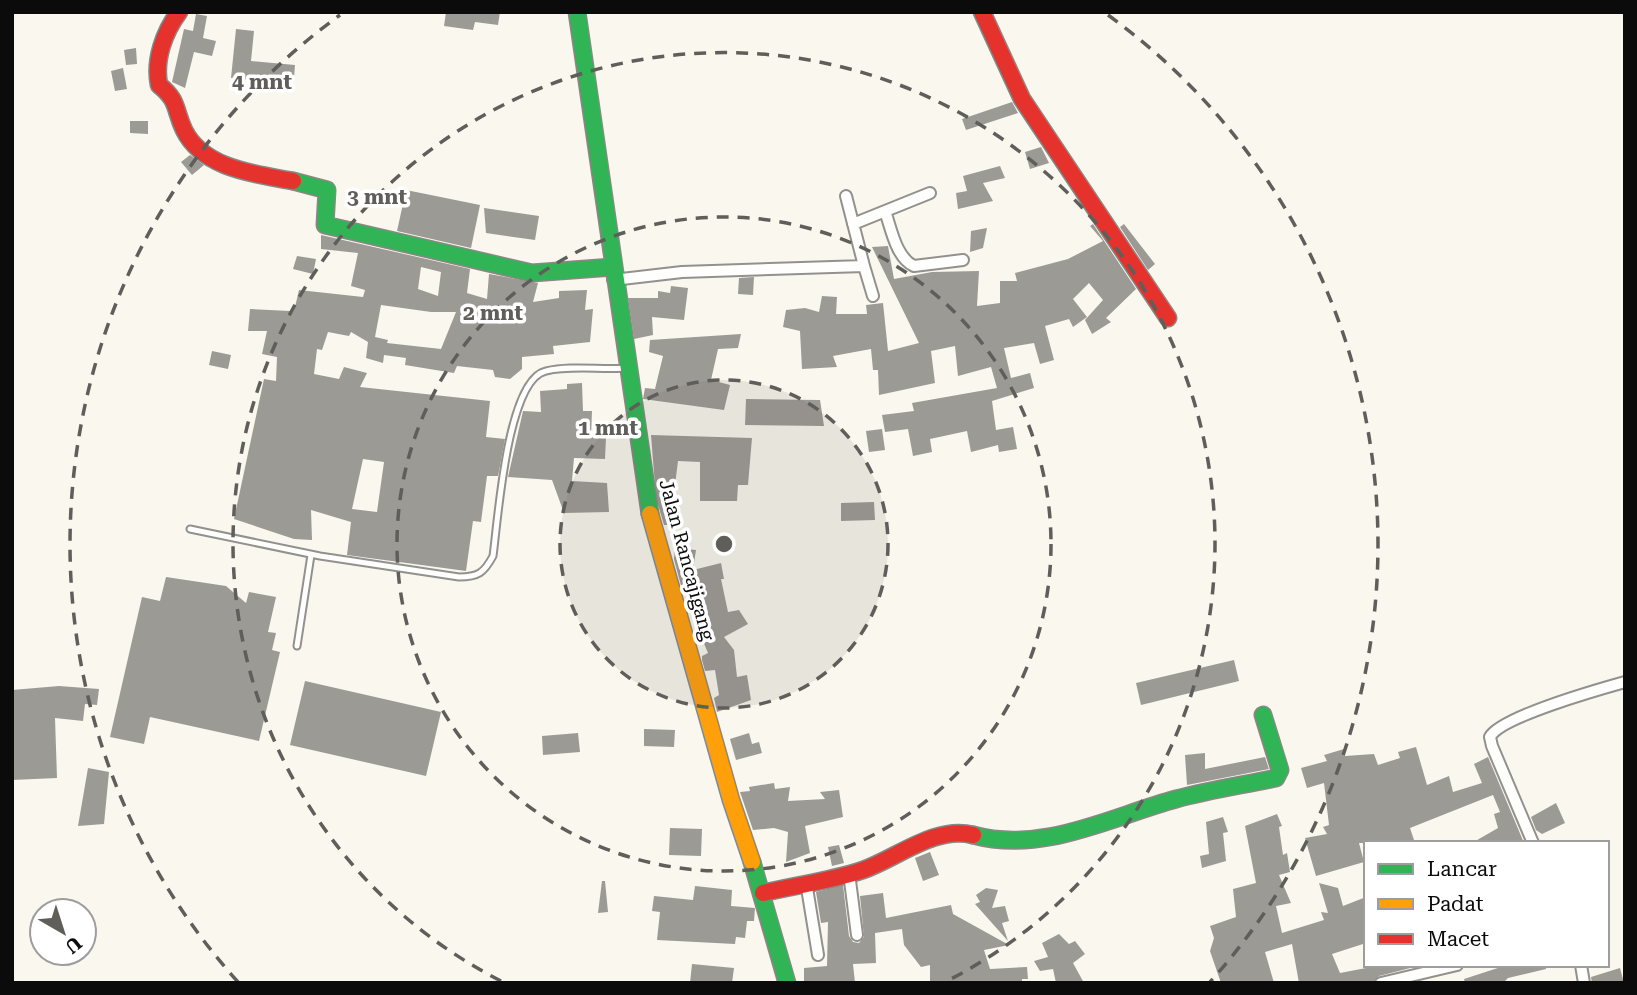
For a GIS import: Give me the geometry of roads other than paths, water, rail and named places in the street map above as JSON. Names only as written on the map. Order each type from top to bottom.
[{"type":"street","points":[[179,12],[166,30],[157,77],[159,85],[176,100],[177,117],[188,136],[207,154],[230,166],[327,190],[325,225],[532,273],[613,274],[864,266]]},
{"type":"street","name":"Jalan Rancajigang","points":[[577,12],[646,500],[731,800],[763,893],[787,983]]},
{"type":"street","points":[[982,12],[1022,99],[1168,318]]},
{"type":"street","points":[[853,224],[930,192]]},
{"type":"street","points":[[846,197],[873,296]]},
{"type":"street","points":[[885,211],[897,245],[909,264],[914,266],[963,260]]},
{"type":"street","points":[[1532,841],[1492,746],[1490,737],[1494,729],[1528,714],[1625,682]]},
{"type":"street","points":[[763,893],[849,873],[944,834],[962,832],[992,840],[1019,842],[1080,830],[1177,799],[1276,778],[1280,770],[1263,715]]},
{"type":"street","points":[[849,873],[857,935]]},
{"type":"street","points":[[806,882],[818,954]]},
{"type":"street","points":[[1381,983],[1447,967]]},
{"type":"lane","points":[[190,529],[311,555],[459,578],[477,577],[486,569],[493,556],[513,419],[529,381],[544,371],[629,367]]},
{"type":"lane","points":[[297,646],[311,555]]}]
